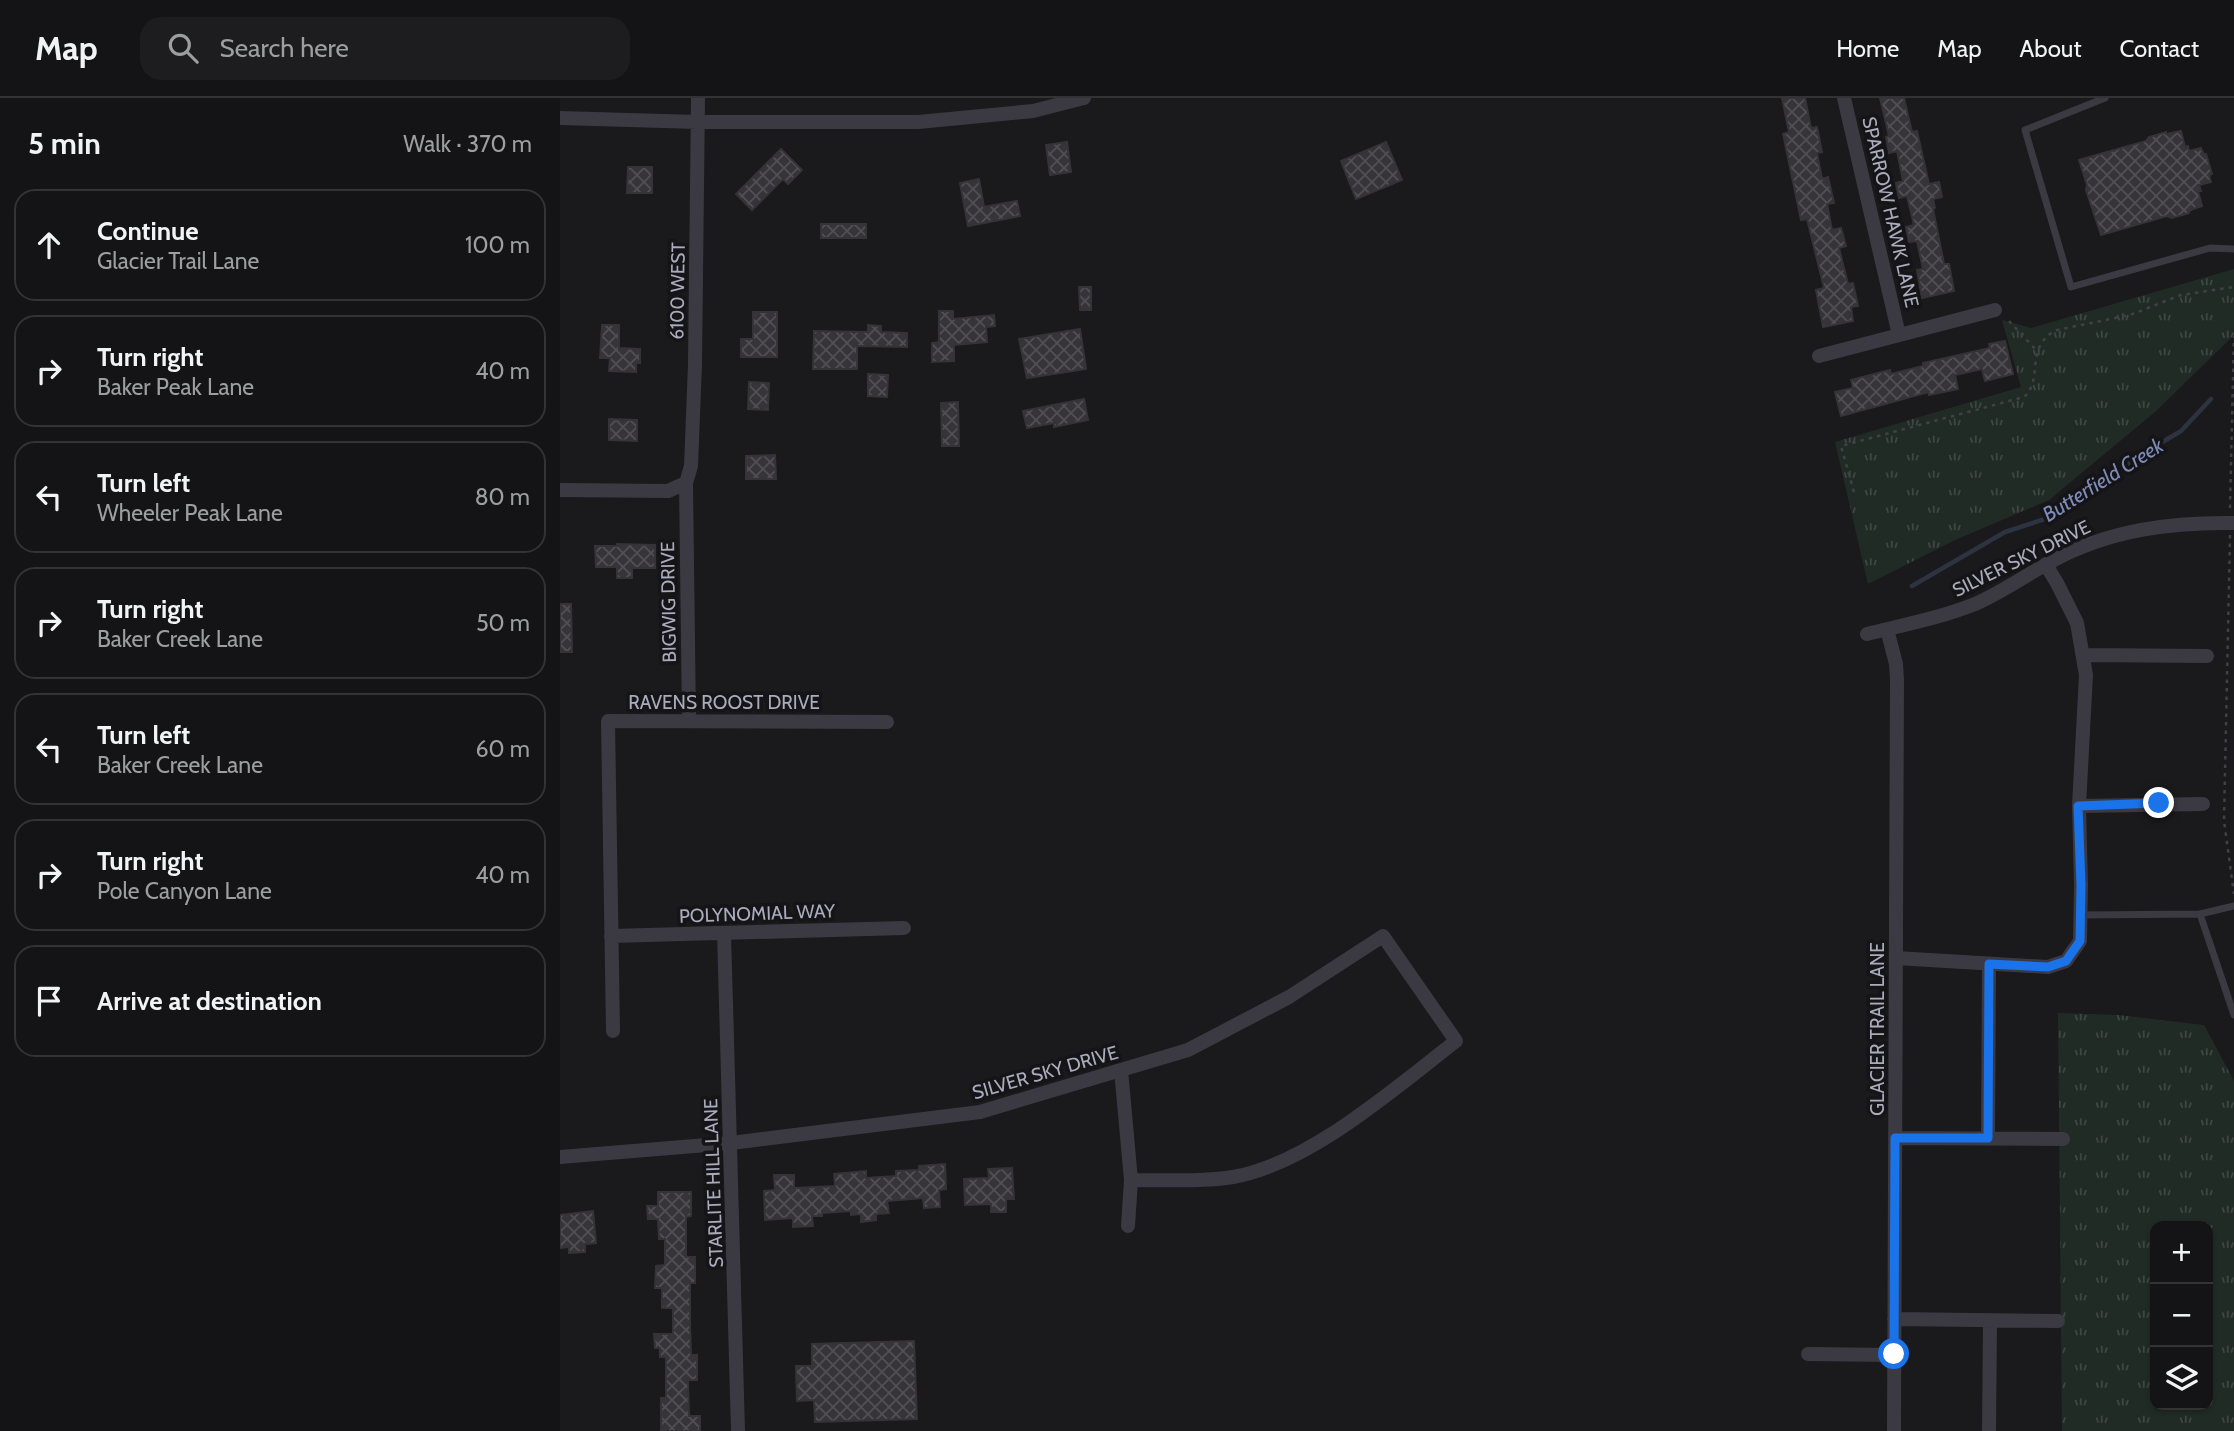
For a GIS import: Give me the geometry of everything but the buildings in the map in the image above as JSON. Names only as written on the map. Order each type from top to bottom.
[{"type":"street","name":"6100 WEST","points":[[685,483],[691,466],[695,364],[698,98]]},
{"type":"street","points":[[560,118],[698,122],[918,122],[1033,111],[1084,98]]},
{"type":"street","name":"SPARROW HAWK LANE","points":[[1844,98],[1899,335]]},
{"type":"street","points":[[1819,356],[1995,310]]},
{"type":"street","points":[[560,490],[668,491],[685,483]]},
{"type":"street","name":"BIGWIG DRIVE","points":[[685,483],[689,720]]},
{"type":"street","name":"SILVER SKY DRIVE","points":[[1867,634],[1930,619],[1974,604],[2089,544],[2139,530],[2189,523],[2232,523]]},
{"type":"street","points":[[1896,958],[2048,967],[2066,961],[2080,941],[2078,806],[2086,675],[2077,624],[2046,565]]},
{"type":"street","name":"GLACIER TRAIL LANE","points":[[1887,629],[1897,672],[1894,1431]]},
{"type":"street","points":[[2083,655],[2207,656]]},
{"type":"street","name":"RAVENS ROOST DRIVE","points":[[611,936],[608,720],[887,722]]},
{"type":"street","points":[[2078,806],[2203,804]]},
{"type":"street","name":"POLYNOMIAL WAY","points":[[611,936],[904,928]]},
{"type":"street","name":"STARLITE HILL LANE","points":[[724,933],[738,1431]]},
{"type":"street","points":[[611,936],[613,1031]]},
{"type":"street","name":"SILVER SKY DRIVE","points":[[560,1157],[731,1143],[980,1112],[1188,1050],[1289,997],[1383,936],[1456,1041],[1366,1110],[1302,1152],[1273,1165],[1234,1177],[1131,1181]]},
{"type":"street","points":[[1988,1138],[1989,964]]},
{"type":"street","points":[[1121,1070],[1131,1181],[1128,1226]]},
{"type":"street","points":[[1895,1138],[2063,1139]]},
{"type":"street","points":[[1894,1319],[2058,1321]]},
{"type":"street","points":[[1989,1431],[1990,1320]]},
{"type":"street","points":[[1808,1354],[1894,1354]]},
{"type":"lane","points":[[2105,98],[2025,131],[2071,288],[2210,248],[2234,249]]},
{"type":"lane","points":[[2081,915],[2200,914],[2234,906]]},
{"type":"lane","points":[[2200,914],[2234,1015]]},
{"type":"path","points":[[1854,492],[1841,446],[2021,399],[2028,394],[2031,387],[2038,352],[2044,338],[2057,330],[2130,315],[2181,295],[2234,288]]},
{"type":"path","points":[[2009,321],[2038,352]]},
{"type":"path","points":[[2234,336],[2224,821],[2234,894]]},
{"type":"green space","points":[[2234,269],[2234,335],[2155,412],[2049,500],[1955,540],[1868,584],[1835,442],[2021,387],[2002,320],[2031,328]]},
{"type":"green space","points":[[2058,1013],[2118,1015],[2204,1025],[2234,1081],[2234,1431],[2062,1431]]},
{"type":"waterway","name":"Butterfield Creek","points":[[1912,586],[2005,532],[2054,516],[2181,431],[2211,399]]},
{"type":"route","points":[[1894,1354],[1895,1138],[1988,1138],[1989,964],[2048,967],[2066,961],[2080,941],[2078,806],[2159,803]]}]
